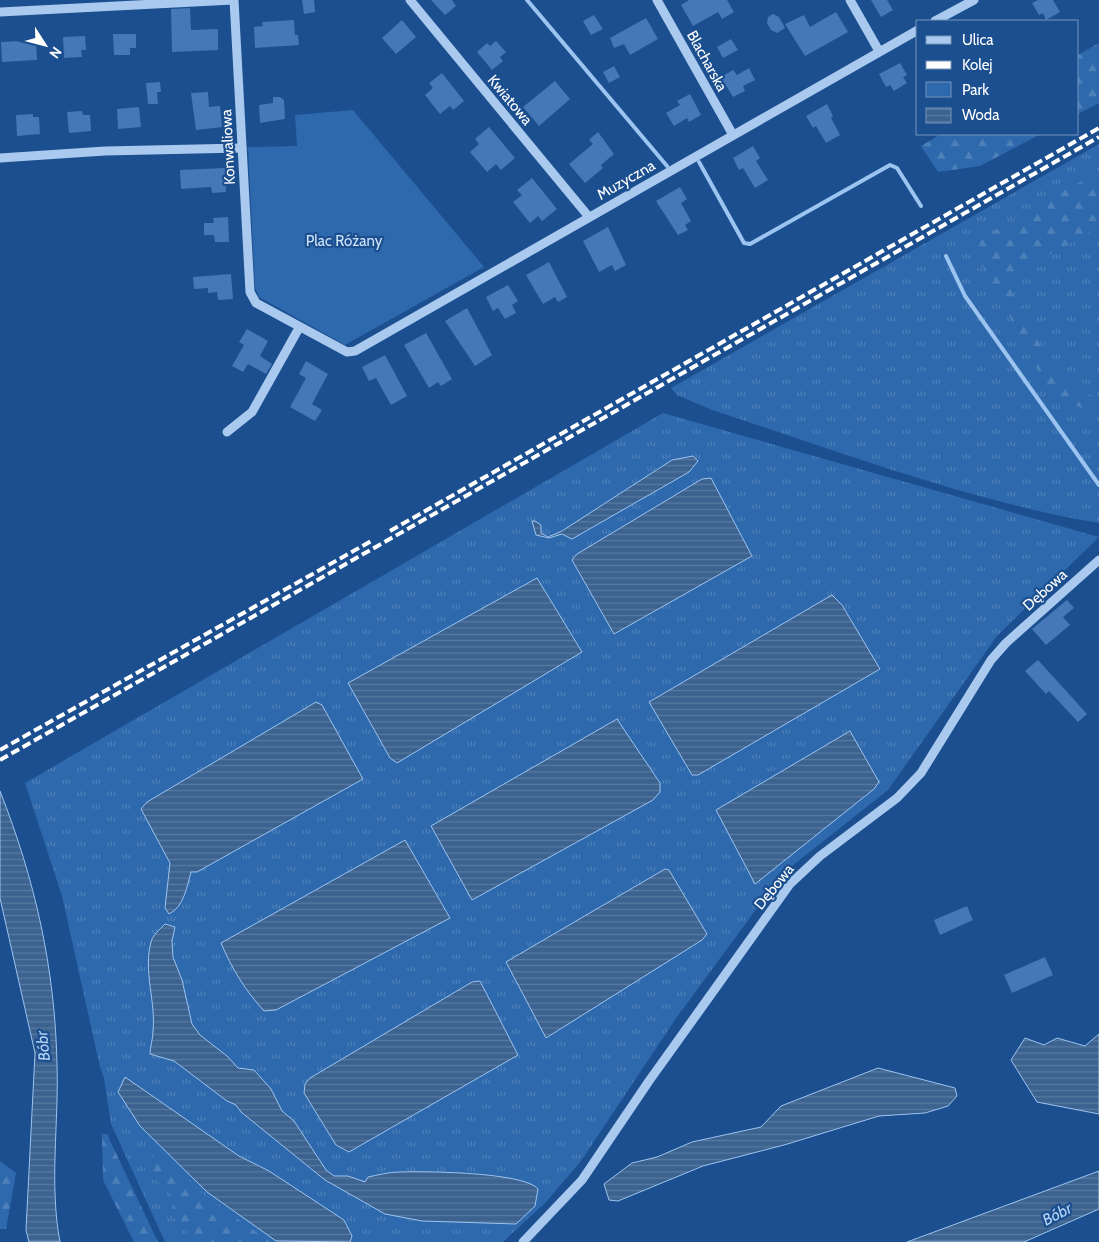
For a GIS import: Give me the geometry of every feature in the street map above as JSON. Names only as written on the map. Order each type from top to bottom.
[{"type":"street","points":[[0,12],[233,0]]},
{"type":"street","name":"Konwaliowa","points":[[233,0],[250,292],[256,303],[299,328]]},
{"type":"street","name":"Kwiatowa","points":[[410,0],[589,217]]},
{"type":"street","name":"Blacharska","points":[[657,0],[734,135]]},
{"type":"street","points":[[850,0],[879,51]]},
{"type":"street","points":[[937,20],[974,0]]},
{"type":"street","name":"Muzyczna","points":[[299,328],[347,352],[355,350],[916,31]]},
{"type":"street","points":[[0,158],[105,151],[242,148]]},
{"type":"street","points":[[227,432],[252,412],[299,328]]},
{"type":"street","name":"Dębowa","points":[[523,1242],[582,1180],[649,1081],[790,884],[820,856],[897,798],[921,773],[991,660],[1006,643],[1099,560]]},
{"type":"green space","points":[[1099,43],[1099,103],[1079,113],[1079,54]]},
{"type":"green space","name":"Plac Różany","points":[[353,110],[484,267],[345,345],[259,297],[255,288],[248,147],[297,146],[295,115]]},
{"type":"green space","points":[[939,135],[1039,135],[980,166],[938,172],[921,146]]},
{"type":"green space","points":[[1099,144],[1099,523],[1001,502],[904,474],[712,410],[677,395],[671,388]]},
{"type":"green space","points":[[1099,171],[1099,227],[1006,279],[1056,375],[1099,400],[1099,417],[1050,392],[971,244]]},
{"type":"green space","points":[[663,413],[1099,537],[997,636],[888,790],[782,874],[677,1017],[581,1161],[546,1202],[503,1242],[165,1242],[111,1124],[104,1078],[62,896],[25,783]]},
{"type":"green space","points":[[102,1134],[107,1134],[158,1242],[134,1242],[103,1180]]},
{"type":"green space","points":[[157,1151],[208,1199],[271,1242],[197,1242],[171,1214],[174,1197],[145,1169]]},
{"type":"green space","points":[[0,1161],[16,1173],[6,1229],[0,1229]]},
{"type":"water","points":[[693,456],[698,461],[689,472],[572,539],[562,534],[549,538],[536,535],[532,521],[541,525],[541,533],[548,537],[562,531],[672,460]]},
{"type":"water","points":[[711,478],[752,556],[614,634],[572,560],[577,554],[702,479]]},
{"type":"water","points":[[537,578],[582,652],[397,763],[390,758],[348,683]]},
{"type":"water","points":[[832,595],[842,605],[880,669],[698,775],[692,775],[649,702]]},
{"type":"water","points":[[316,702],[322,705],[363,779],[197,872],[191,872],[181,901],[174,911],[169,914],[165,908],[170,863],[141,809],[147,802]]},
{"type":"water","points":[[617,719],[660,783],[660,792],[653,800],[472,900],[431,826]]},
{"type":"water","points":[[850,731],[879,782],[874,789],[755,884],[716,810]]},
{"type":"water","name":"Bóbr","points":[[0,791],[33,891],[41,925],[52,993],[57,1064],[55,1198],[60,1242],[29,1242],[26,1230],[35,1053],[0,898]]},
{"type":"water","points":[[405,840],[450,918],[276,1010],[264,1011],[240,979],[221,943]]},
{"type":"water","points":[[665,869],[669,870],[707,934],[702,940],[546,1038],[506,962]]},
{"type":"water","points":[[165,924],[175,927],[172,941],[173,957],[182,980],[192,1024],[200,1035],[227,1056],[238,1068],[254,1070],[271,1089],[282,1111],[294,1121],[326,1170],[334,1176],[348,1176],[365,1182],[368,1177],[391,1172],[450,1172],[514,1179],[529,1183],[538,1189],[535,1206],[516,1224],[422,1221],[385,1214],[325,1180],[241,1112],[236,1105],[227,1101],[174,1061],[150,1054],[153,1034],[153,1009],[148,964],[149,953],[153,937]]},
{"type":"water","points":[[480,981],[518,1055],[349,1152],[336,1145],[304,1093],[305,1084],[310,1078],[472,982]]},
{"type":"water","points":[[1099,1034],[1099,1114],[1037,1102],[1011,1060],[1025,1038],[1044,1045],[1057,1038],[1085,1046]]},
{"type":"water","points":[[878,1068],[955,1088],[957,1096],[948,1106],[925,1113],[879,1116],[784,1145],[703,1166],[618,1201],[609,1200],[604,1184],[632,1163],[657,1157],[692,1142],[761,1127],[781,1106]]},
{"type":"water","points":[[125,1077],[239,1156],[269,1171],[344,1220],[352,1236],[350,1242],[276,1241],[207,1192],[140,1126],[118,1092]]},
{"type":"water","name":"Bóbr","points":[[1099,1171],[1099,1209],[1024,1242],[907,1242]]},
{"type":"building","points":[[302,0],[314,0],[315,12],[304,14]]},
{"type":"building","points":[[431,0],[452,0],[456,6],[445,15]]},
{"type":"building","points":[[689,0],[727,0],[734,12],[722,19],[718,12],[693,26],[681,5]]},
{"type":"building","points":[[871,0],[887,0],[893,10],[881,17]]},
{"type":"building","points":[[1038,0],[1053,0],[1060,12],[1046,20],[1043,13],[1039,15],[1032,3]]},
{"type":"building","points":[[190,8],[191,30],[218,29],[218,50],[172,52],[171,9]]},
{"type":"building","points":[[836,12],[848,32],[805,56],[785,24],[804,15],[810,27]]},
{"type":"building","points":[[773,14],[779,17],[785,28],[777,33],[771,30],[767,23],[768,17]]},
{"type":"building","points":[[594,15],[603,29],[591,35],[583,21]]},
{"type":"building","points":[[646,18],[658,39],[630,55],[624,44],[614,48],[610,38]]},
{"type":"building","points":[[294,20],[295,35],[298,35],[299,45],[255,48],[254,27],[263,26],[262,22]]},
{"type":"building","points":[[402,20],[416,37],[396,54],[382,38]]},
{"type":"building","points":[[113,34],[136,34],[136,48],[130,48],[130,55],[114,55]]},
{"type":"building","points":[[85,36],[86,50],[81,50],[82,57],[64,58],[63,37]]},
{"type":"building","points":[[731,39],[738,50],[723,58],[717,47]]},
{"type":"building","points":[[36,40],[37,60],[2,62],[1,42]]},
{"type":"building","points":[[496,41],[506,52],[500,57],[503,61],[492,70],[477,52],[487,43],[490,46]]},
{"type":"building","points":[[900,63],[907,75],[903,77],[907,83],[894,91],[890,85],[886,87],[879,74]]},
{"type":"building","points":[[614,66],[620,77],[609,83],[603,72]]},
{"type":"building","points":[[749,68],[755,80],[743,86],[745,91],[733,97],[721,77],[733,70],[737,75]]},
{"type":"building","points":[[442,73],[464,101],[453,110],[450,106],[440,114],[425,95],[433,88],[429,83]]},
{"type":"building","points":[[555,81],[570,99],[539,126],[523,107]]},
{"type":"building","points":[[160,82],[161,92],[157,92],[158,104],[148,104],[146,83]]},
{"type":"building","points":[[208,92],[209,107],[220,106],[222,127],[196,130],[191,93]]},
{"type":"building","points":[[690,94],[701,115],[689,122],[687,118],[674,126],[666,113],[680,105],[677,101]]},
{"type":"building","points":[[273,97],[280,97],[284,100],[285,119],[260,123],[259,105],[273,103]]},
{"type":"building","points":[[827,104],[833,116],[831,118],[840,135],[826,143],[816,126],[813,128],[806,116]]},
{"type":"building","points":[[139,107],[141,127],[118,129],[117,109]]},
{"type":"building","points":[[82,111],[83,115],[90,115],[91,131],[69,133],[67,112]]},
{"type":"building","points":[[33,114],[33,117],[39,117],[40,134],[17,136],[16,115]]},
{"type":"building","points":[[489,127],[515,158],[501,170],[496,164],[487,172],[470,152],[479,144],[475,139]]},
{"type":"building","points":[[598,132],[614,154],[601,165],[603,168],[585,183],[569,164],[593,144],[589,140]]},
{"type":"building","points":[[753,146],[760,158],[756,161],[768,180],[755,188],[743,168],[739,170],[733,158]]},
{"type":"building","points":[[225,168],[226,192],[212,193],[211,187],[181,189],[180,170]]},
{"type":"building","points":[[532,178],[557,209],[542,221],[538,216],[530,223],[513,202],[522,195],[517,190]]},
{"type":"building","points":[[680,187],[687,199],[681,203],[691,221],[685,225],[688,230],[678,235],[656,201]]},
{"type":"building","points":[[228,217],[229,242],[215,242],[214,235],[204,235],[204,223],[214,223],[213,218]]},
{"type":"building","points":[[608,227],[626,265],[615,271],[612,265],[599,272],[583,241]]},
{"type":"building","points":[[549,262],[567,297],[558,302],[555,297],[543,304],[526,275]]},
{"type":"building","points":[[231,274],[233,299],[218,300],[217,292],[208,293],[208,288],[194,289],[193,277]]},
{"type":"building","points":[[508,285],[518,301],[512,305],[516,313],[505,319],[498,308],[493,311],[486,297]]},
{"type":"building","points":[[467,308],[492,355],[475,366],[445,321]]},
{"type":"building","points":[[247,329],[268,341],[260,356],[272,364],[266,374],[248,364],[243,372],[232,366],[244,345],[239,342]]},
{"type":"building","points":[[426,333],[452,379],[441,386],[438,382],[429,388],[404,345]]},
{"type":"building","points":[[385,355],[407,396],[391,405],[376,378],[369,381],[362,367]]},
{"type":"building","points":[[306,361],[328,374],[312,404],[322,410],[315,421],[290,407],[306,378],[299,374]]},
{"type":"building","points":[[1067,600],[1074,608],[1063,617],[1070,625],[1046,645],[1032,629]]},
{"type":"building","points":[[1038,660],[1087,714],[1078,722],[1049,691],[1046,694],[1025,671]]},
{"type":"building","points":[[967,906],[973,920],[940,935],[934,920]]},
{"type":"building","points":[[1045,957],[1053,975],[1012,993],[1004,975]]},
{"type":"waterway","points":[[527,0],[667,166]]},
{"type":"waterway","points":[[699,162],[744,243],[750,244],[890,165],[897,168],[921,206]]},
{"type":"waterway","points":[[946,256],[965,296],[1099,485]]},
{"type":"railway","points":[[390,531],[1099,128]]},
{"type":"railway","points":[[0,760],[1099,137]]},
{"type":"railway","points":[[0,750],[373,540]]}]
